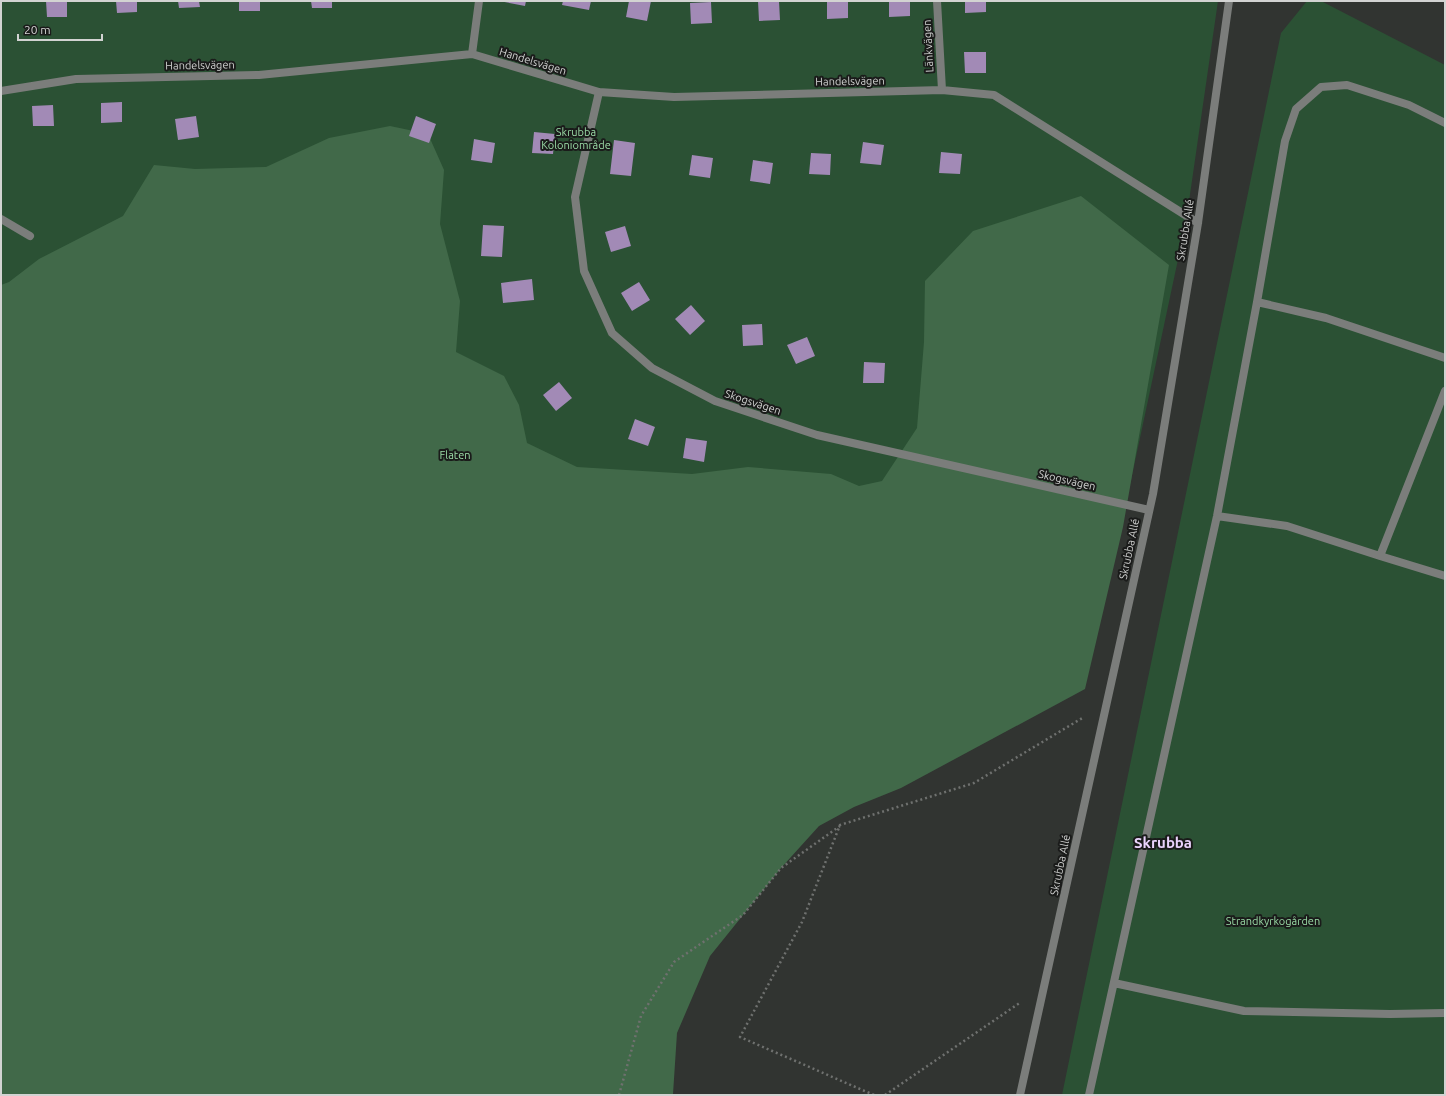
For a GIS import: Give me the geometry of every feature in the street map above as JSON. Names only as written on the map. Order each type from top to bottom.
[{"type":"street","points":[[472,54],[479,1]]},
{"type":"street","name":"Länkvägen","points":[[937,1],[942,90]]},
{"type":"street","name":"Skrubba Allé","points":[[1020,1095],[1149,510],[1198,223],[1230,1]]},
{"type":"street","name":"Handelsvägen","points":[[1,90],[76,79],[259,75],[472,54],[599,92],[674,97],[942,90],[994,95],[1198,223]]},
{"type":"street","points":[[1089,1095],[1217,516],[1285,141],[1296,109],[1321,87],[1347,85],[1410,105],[1445,123]]},
{"type":"street","name":"Skogsvägen","points":[[599,92],[575,197],[584,271],[612,333],[652,368],[715,401],[817,435],[1149,510]]},
{"type":"street","points":[[1,219],[30,236]]},
{"type":"street","points":[[1257,302],[1326,318],[1445,358]]},
{"type":"street","points":[[1380,556],[1445,391]]},
{"type":"street","points":[[1217,516],[1287,526],[1445,576]]},
{"type":"street","points":[[1114,983],[1244,1011],[1390,1014],[1445,1013]]},
{"type":"path","points":[[619,1095],[641,1016],[674,962],[743,915],[781,868],[840,826],[974,783],[1107,704]]},
{"type":"path","points":[[840,826],[802,922],[740,1037],[874,1095]]},
{"type":"path","points":[[885,1095],[1045,986]]},
{"type":"green space","name":"Flaten","points":[[1,1],[1218,1],[1186,222],[1124,513],[1,1095]]},
{"type":"green space","name":"Strandkyrkogården","points":[[1307,1],[1321,1],[1445,65],[1445,1095],[1062,1095],[1281,33]]},
{"type":"green space","name":"Flaten","points":[[390,126],[428,134],[444,170],[440,224],[460,301],[456,352],[504,376],[519,405],[527,443],[577,467],[692,474],[748,467],[831,474],[859,486],[882,481],[917,428],[924,342],[925,281],[973,231],[1081,196],[1169,265],[1123,527],[1085,689],[901,788],[854,807],[819,826],[781,868],[710,956],[677,1033],[673,1094],[675,1095],[1,1095],[1,285],[9,282],[39,259],[123,216],[154,165],[195,169],[266,167],[329,138]]},
{"type":"building","points":[[46,1],[67,1],[67,17],[47,17]]},
{"type":"building","points":[[116,1],[137,1],[137,12],[117,13]]},
{"type":"building","points":[[178,1],[199,1],[200,7],[179,8]]},
{"type":"building","points":[[239,1],[260,1],[260,11],[239,11]]},
{"type":"building","points":[[311,1],[332,1],[332,8],[312,8]]},
{"type":"building","points":[[499,1],[526,1],[525,6]]},
{"type":"building","points":[[563,1],[591,1],[589,10],[562,5]]},
{"type":"building","points":[[629,1],[651,1],[647,21],[626,17]]},
{"type":"building","points":[[758,1],[779,1],[780,20],[759,21]]},
{"type":"building","points":[[827,1],[848,1],[848,18],[827,19]]},
{"type":"building","points":[[889,1],[910,1],[910,16],[889,17]]},
{"type":"building","points":[[965,1],[986,1],[986,12],[965,13]]},
{"type":"building","points":[[711,2],[712,23],[691,24],[690,3]]},
{"type":"building","points":[[964,52],[986,52],[986,73],[965,73]]},
{"type":"building","points":[[122,102],[122,122],[101,123],[101,103]]},
{"type":"building","points":[[53,105],[54,126],[33,126],[32,106]]},
{"type":"building","points":[[196,116],[199,137],[178,140],[175,119]]},
{"type":"building","points":[[416,116],[436,124],[429,143],[409,136]]},
{"type":"building","points":[[534,132],[555,134],[553,154],[532,153]]},
{"type":"building","points":[[474,139],[495,143],[492,163],[471,160]]},
{"type":"building","points":[[614,140],[635,143],[631,176],[610,174]]},
{"type":"building","points":[[863,142],[884,145],[881,165],[860,163]]},
{"type":"building","points":[[941,152],[962,154],[960,174],[939,173]]},
{"type":"building","points":[[811,153],[831,154],[830,175],[809,174]]},
{"type":"building","points":[[692,155],[713,158],[710,178],[689,175]]},
{"type":"building","points":[[753,160],[773,163],[770,184],[750,181]]},
{"type":"building","points":[[483,225],[504,226],[502,257],[481,256]]},
{"type":"building","points":[[625,226],[631,246],[611,252],[605,232]]},
{"type":"building","points":[[532,279],[534,300],[503,303],[501,283]]},
{"type":"building","points":[[639,282],[650,300],[632,311],[621,293]]},
{"type":"building","points":[[691,305],[705,321],[690,335],[675,319]]},
{"type":"building","points":[[762,324],[763,345],[743,346],[742,325]]},
{"type":"building","points":[[807,337],[815,356],[796,364],[787,345]]},
{"type":"building","points":[[864,362],[885,363],[884,383],[863,383]]},
{"type":"building","points":[[559,382],[572,398],[556,411],[543,395]]},
{"type":"building","points":[[635,419],[655,427],[648,446],[628,439]]},
{"type":"building","points":[[686,438],[707,441],[704,462],[683,458]]},
{"type":"district","name":"Skrubba","points":[[1163,843]]},
{"type":"park label","name":"Skrubba Koloniområde","points":[[576,138]]}]
